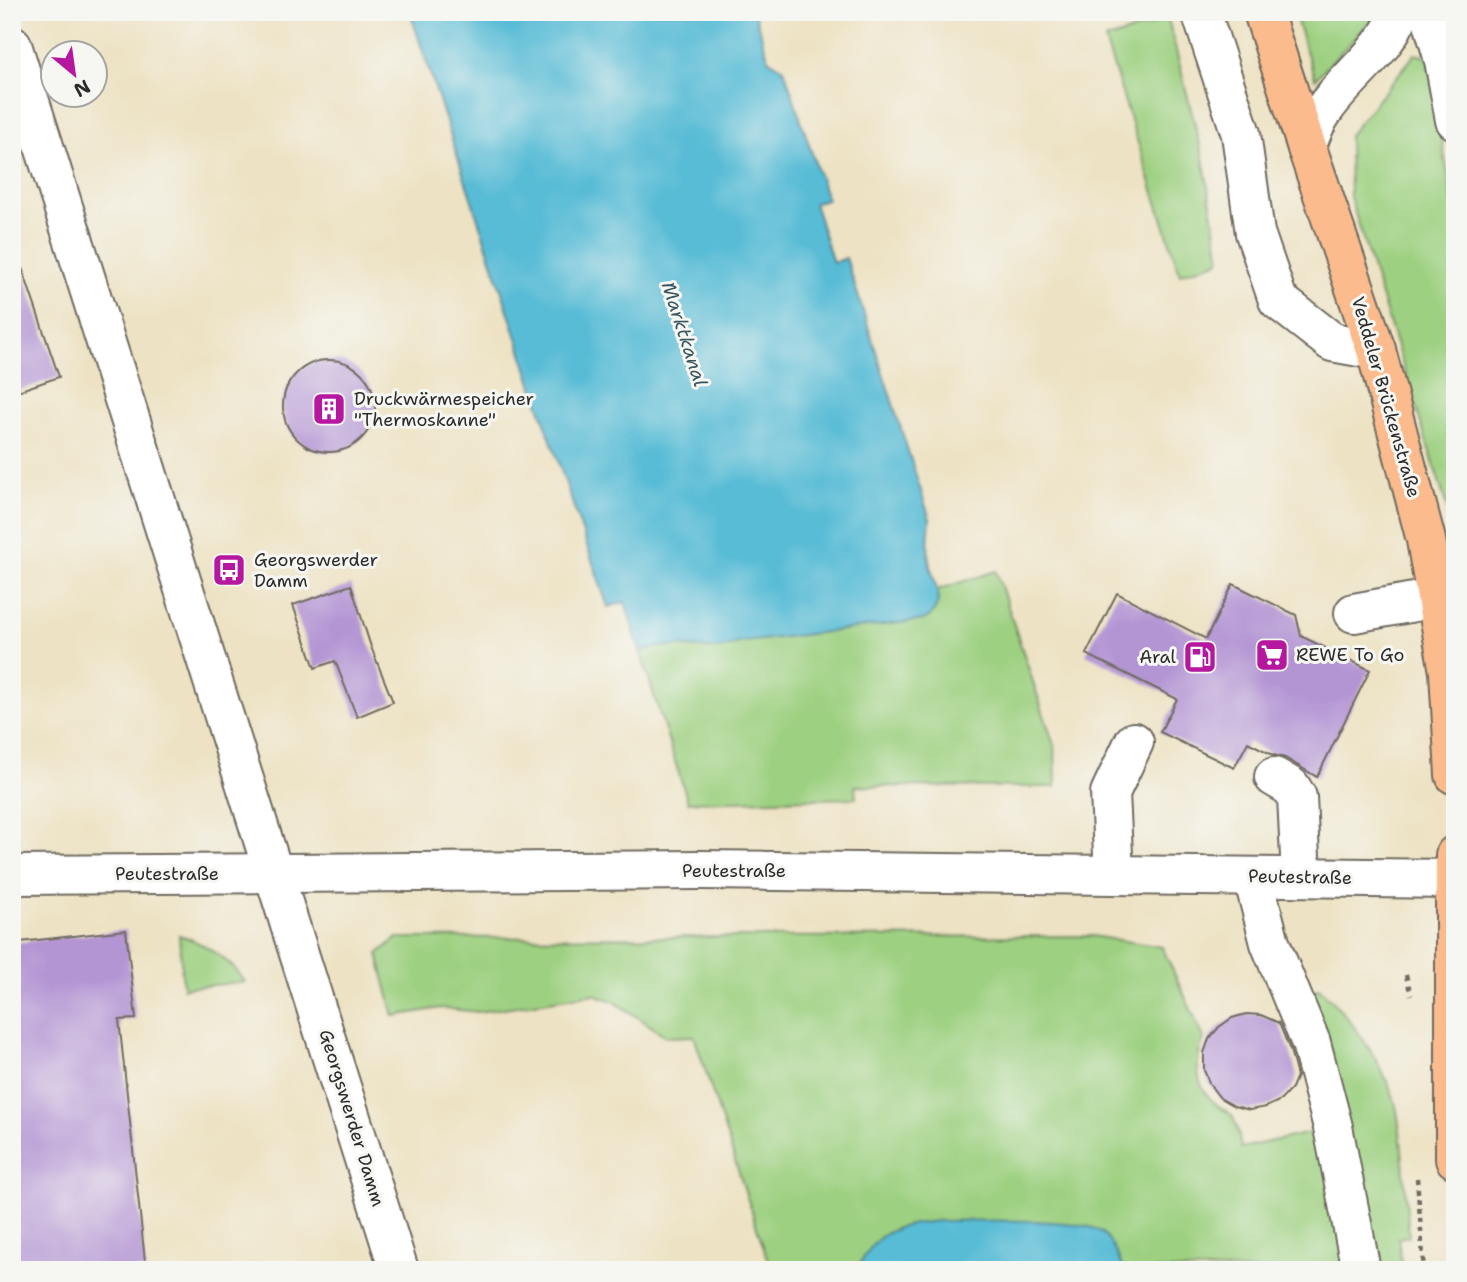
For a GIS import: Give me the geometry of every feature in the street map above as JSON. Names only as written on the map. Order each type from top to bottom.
[{"type":"main road","name":"Veddeler Brückenstraße","points":[[1263,12],[1376,350],[1426,540],[1449,672],[1455,775]]},
{"type":"main road","points":[[1455,855],[1455,1159]]},
{"type":"street","points":[[1202,12],[1241,134],[1255,233],[1278,300],[1332,342],[1376,350]]},
{"type":"street","points":[[1307,148],[1312,128],[1324,109],[1373,56],[1400,12]]},
{"type":"street","points":[[1430,12],[1444,60],[1455,120]]},
{"type":"street","name":"Georgswerder Damm","points":[[12,45],[276,873],[399,1270]]},
{"type":"street","points":[[1354,613],[1436,598]]},
{"type":"street","points":[[1114,875],[1110,793],[1134,742]]},
{"type":"street","points":[[1274,777],[1291,788],[1297,797],[1301,877]]},
{"type":"street","name":"Peutestraße","points":[[12,875],[701,870],[1455,879]]},
{"type":"street","points":[[1254,877],[1270,943],[1311,1042],[1333,1128],[1361,1270]]},
{"type":"green space","points":[[1294,12],[1375,12],[1373,19],[1315,79]]},
{"type":"green space","points":[[1168,19],[1203,157],[1220,258],[1217,262],[1180,274],[1105,40]]},
{"type":"green space","points":[[1415,54],[1427,57],[1455,215],[1455,532],[1350,197],[1349,135]]},
{"type":"green space","points":[[996,571],[1055,748],[1056,787],[855,786],[856,798],[688,802],[640,651],[671,646],[722,648],[938,602],[937,590]]},
{"type":"green space","points":[[179,935],[216,953],[232,966],[245,982],[183,988]]},
{"type":"green space","points":[[1092,936],[1162,947],[1204,1038],[1198,1064],[1203,1089],[1234,1119],[1241,1148],[1319,1131],[1347,1270],[1123,1270],[1118,1256],[938,1221],[894,1229],[860,1263],[859,1270],[771,1270],[694,1036],[667,1037],[615,1002],[594,994],[478,1012],[441,1008],[394,1016],[378,954],[397,938]]},
{"type":"green space","points":[[1319,988],[1355,1028],[1377,1061],[1393,1095],[1401,1142],[1409,1236],[1398,1238],[1402,1270],[1375,1270],[1328,1038],[1311,992]]},
{"type":"water","name":"Marktkanal","points":[[410,12],[754,12],[769,60],[784,69],[827,199],[814,203],[833,263],[846,258],[930,519],[928,554],[938,600],[932,614],[924,620],[737,643],[722,648],[671,646],[640,651],[625,602],[608,607]]},
{"type":"water","points":[[938,1221],[1024,1221],[1090,1227],[1101,1232],[1108,1240],[1123,1270],[859,1270],[865,1255],[875,1242],[891,1231],[909,1225]]},
{"type":"building","points":[[18,256],[59,377],[12,393],[12,257]]},
{"type":"building","name":"Druckwärmespeicher \"Thermoskanne\"","points":[[329,360],[347,364],[361,374],[371,388],[375,406],[371,424],[361,438],[347,448],[329,452],[311,448],[297,438],[287,424],[283,406],[287,388],[297,374],[311,364]]},
{"type":"building","points":[[1233,584],[1296,615],[1301,636],[1370,670],[1317,777],[1285,758],[1248,742],[1234,768],[1160,732],[1177,699],[1086,654],[1117,593],[1206,639]]},
{"type":"building","points":[[351,585],[371,647],[393,702],[357,717],[335,661],[315,668],[293,605]]},
{"type":"building","points":[[126,930],[136,1019],[119,1020],[146,1270],[12,1270],[12,943]]},
{"type":"building","points":[[1246,1014],[1261,1015],[1279,1023],[1297,1076],[1292,1088],[1281,1100],[1250,1110],[1234,1106],[1220,1098],[1210,1085],[1204,1070],[1204,1053],[1209,1039],[1219,1027],[1232,1018]]},
{"type":"place","name":"Druckwärmespeicher \"Thermoskanne\"","points":[[329,409]]},
{"type":"place","name":"Georgswerder Damm","points":[[229,570]]},
{"type":"place","name":"REWE To Go","points":[[1272,655]]},
{"type":"place","name":"Aral","points":[[1200,657]]}]
